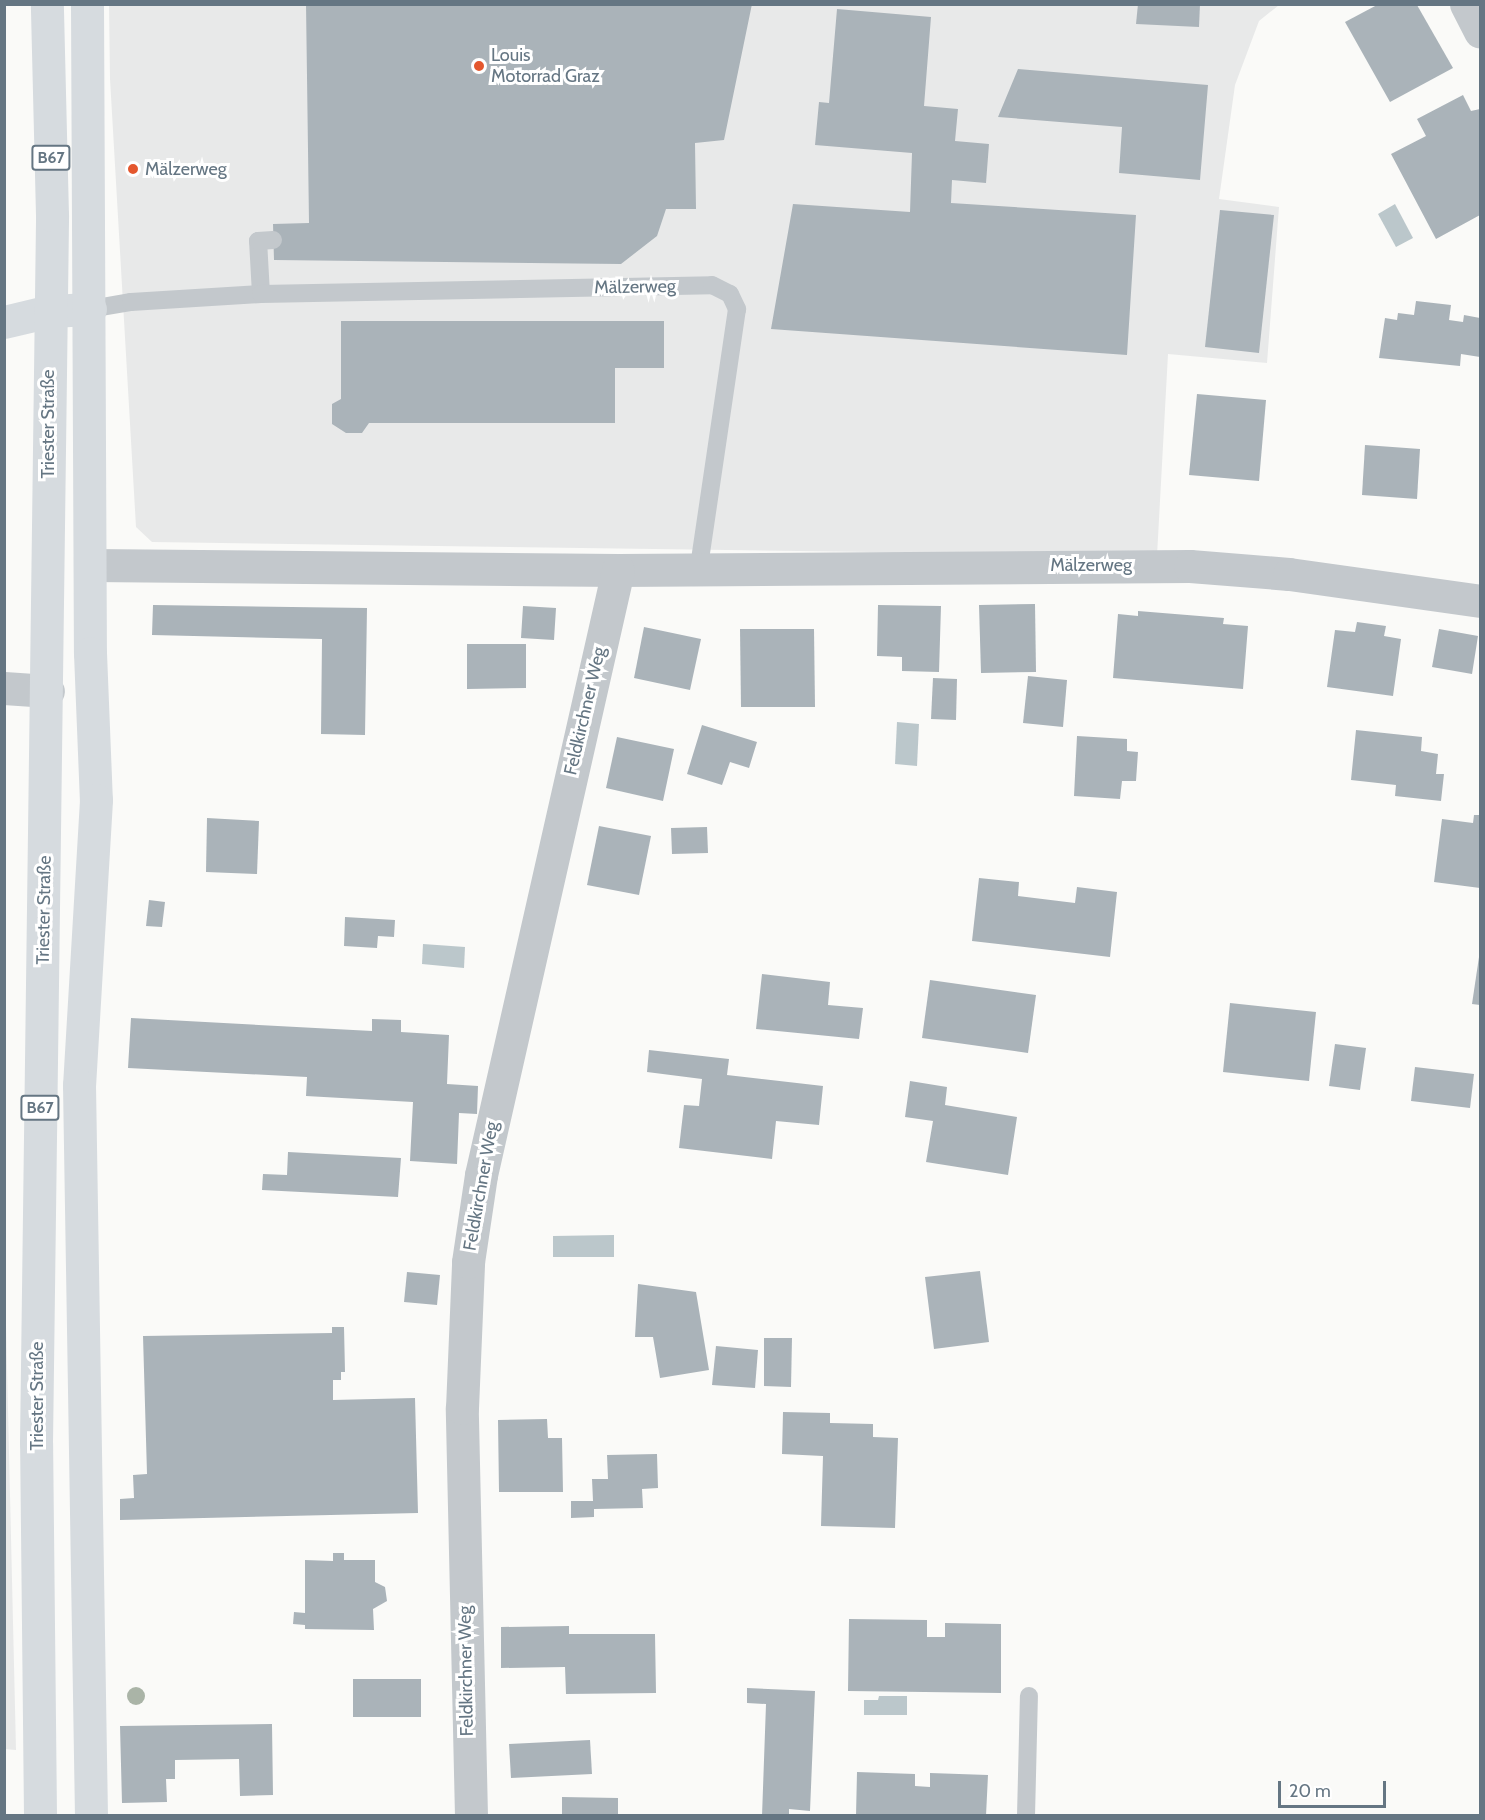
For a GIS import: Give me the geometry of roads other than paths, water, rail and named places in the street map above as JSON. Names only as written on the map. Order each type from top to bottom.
[{"type":"main road","name":"Triester Straße","points":[[40,1815],[36,1443],[48,691],[50,311],[47,4]]},
{"type":"main road","name":"B67","points":[[87,4],[90,566],[95,832],[84,960],[79,1085],[91,1815]]},
{"type":"main road","points":[[4,322],[50,311],[90,309]]},
{"type":"street","points":[[1466,4],[1480,32]]},
{"type":"street","name":"Mälzerweg","points":[[90,566],[618,570],[699,566],[1208,566],[1480,601]]},
{"type":"street","name":"Feldkirchner Weg","points":[[471,1815],[462,1408],[468,1262],[481,1175],[618,570]]},
{"type":"street","points":[[4,688],[48,691]]},
{"type":"lane","points":[[90,309],[131,302],[261,294],[258,241],[273,240]]},
{"type":"lane","name":"Mälzerweg","points":[[261,294],[712,285],[730,294],[736,309],[699,566]]},
{"type":"lane","points":[[1026,1815],[1029,1696]]},
{"type":"place","name":"Louis Motorrad Graz","points":[[479,66]]},
{"type":"place","name":"Mälzerweg","points":[[133,169]]}]
